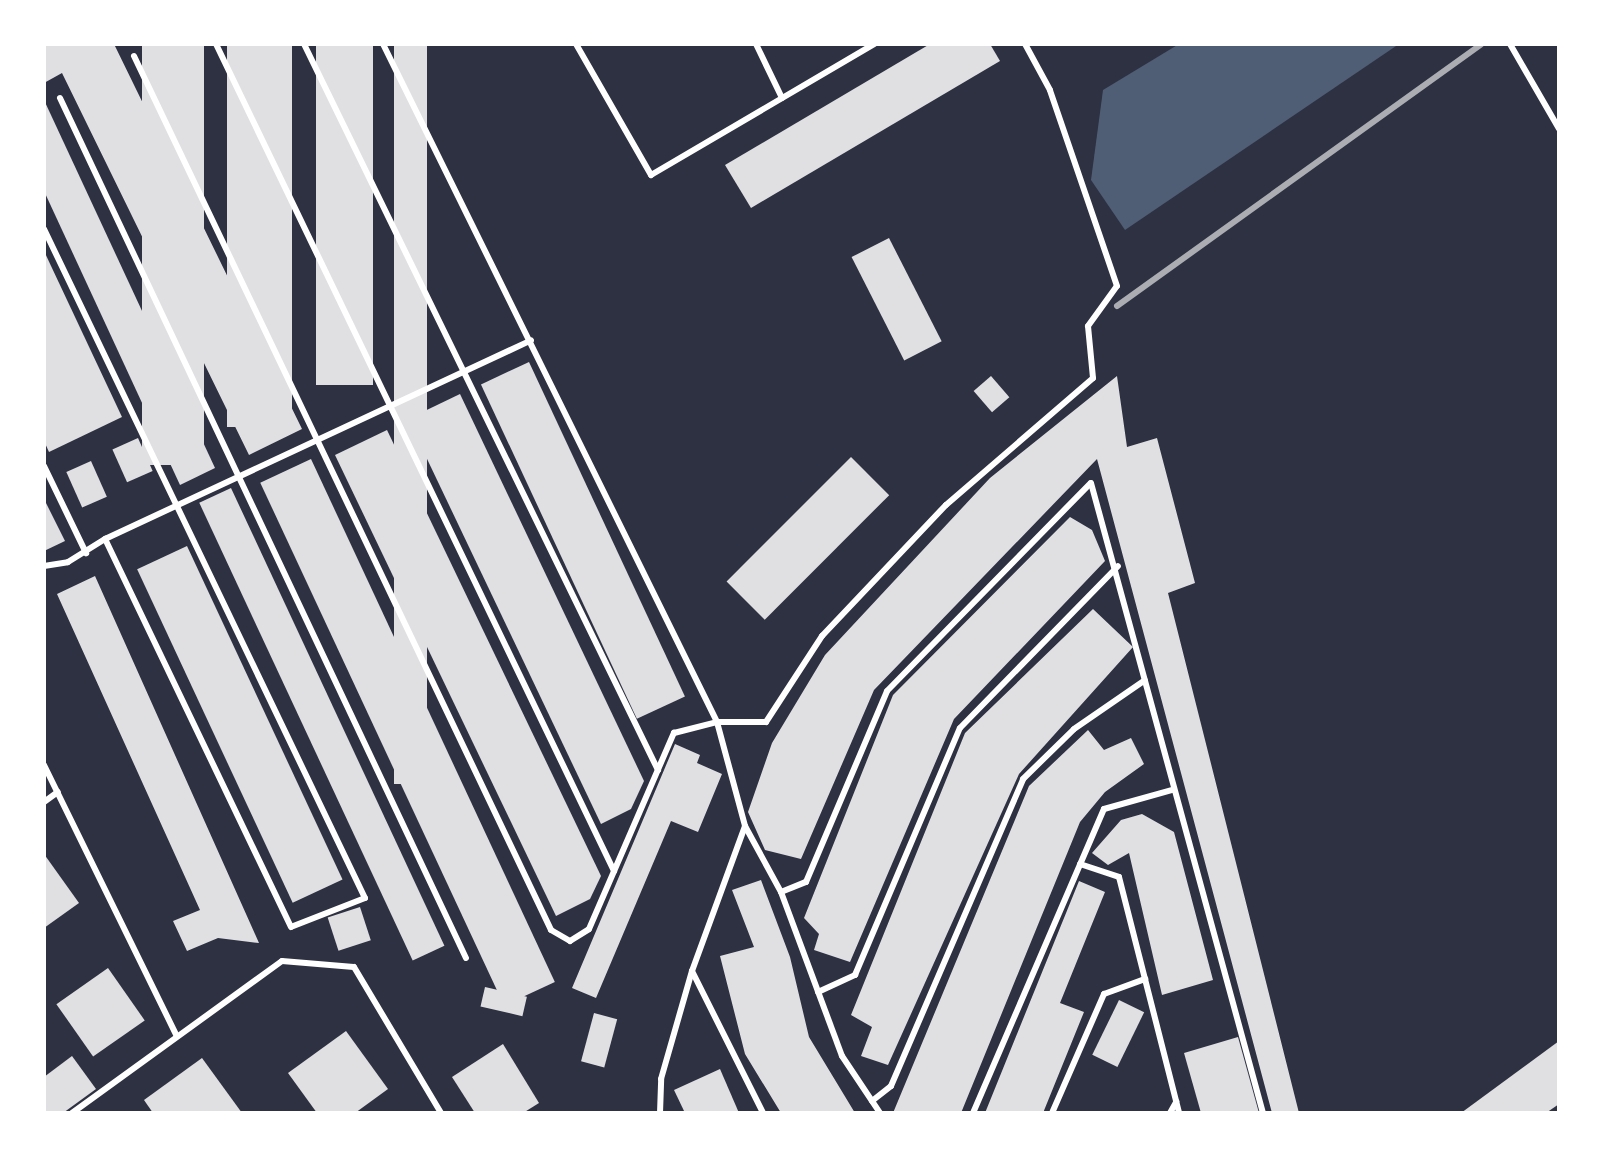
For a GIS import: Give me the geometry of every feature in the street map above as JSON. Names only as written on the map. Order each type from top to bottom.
[{"type":"lane","points":[[216,44],[393,404],[614,871]]},
{"type":"lane","points":[[304,44],[658,770]]},
{"type":"lane","points":[[383,44],[717,722],[745,826],[781,892],[842,1056],[880,1113]]},
{"type":"lane","points":[[576,44],[651,175],[874,44]]},
{"type":"lane","points":[[756,44],[782,98]]},
{"type":"lane","points":[[134,56],[555,936],[570,941],[584,935],[674,733],[717,722],[766,722],[822,636],[946,505],[1093,378],[1088,326],[1117,286],[1050,90],[1025,44]]},
{"type":"lane","points":[[1510,44],[1559,129]]},
{"type":"lane","points":[[60,98],[466,958]]},
{"type":"lane","points":[[44,229],[365,898],[291,927],[105,539]]},
{"type":"lane","points":[[44,566],[86,553],[105,539],[179,508],[531,340]]},
{"type":"lane","points":[[44,466],[86,553]]},
{"type":"lane","points":[[781,892],[806,882],[887,691],[1091,483],[1118,566],[1172,790],[1263,1113]]},
{"type":"lane","points":[[818,992],[855,975],[960,728],[1118,566]]},
{"type":"lane","points":[[872,1101],[891,1086],[1023,779],[1074,729],[1145,680]]},
{"type":"lane","points":[[44,765],[176,1035]]},
{"type":"lane","points":[[973,1113],[1104,809],[1172,790]]},
{"type":"lane","points":[[44,802],[58,792]]},
{"type":"lane","points":[[660,1113],[661,1079],[692,971],[745,826]]},
{"type":"lane","points":[[1080,864],[1119,877],[1179,1113]]},
{"type":"lane","points":[[72,1113],[282,961],[354,967],[441,1113]]},
{"type":"lane","points":[[692,971],[763,1113]]},
{"type":"lane","points":[[1052,1113],[1104,994],[1145,979]]},
{"type":"lane","points":[[1170,1113],[1176,1102]]},
{"type":"water","points":[[1179,44],[1399,44],[1125,230],[1091,180],[1103,90]]},
{"type":"building","points":[[44,44],[114,44],[302,429],[249,455],[62,73],[44,83]]},
{"type":"building","points":[[142,44],[204,44],[204,465],[142,465]]},
{"type":"building","points":[[227,44],[292,44],[292,427],[227,427]]},
{"type":"building","points":[[316,44],[373,44],[373,385],[316,385]]},
{"type":"building","points":[[394,44],[427,44],[427,784],[394,784]]},
{"type":"building","points":[[930,44],[990,44],[1000,61],[751,208],[725,165]]},
{"type":"building","points":[[44,100],[215,468],[180,485],[44,191]]},
{"type":"building","points":[[889,238],[942,341],[904,360],[852,257]]},
{"type":"building","points":[[44,251],[122,417],[49,452],[44,441]]},
{"type":"building","points":[[529,362],[685,696],[637,719],[481,384]]},
{"type":"building","points":[[991,376],[1009,397],[992,412],[974,391]]},
{"type":"building","points":[[1117,376],[1127,447],[1157,438],[1195,583],[1168,593],[1299,1113],[1272,1113],[1097,459],[874,690],[801,859],[765,850],[748,812],[772,743],[825,655],[990,478]]},
{"type":"building","points":[[460,394],[644,781],[631,809],[601,824],[408,419]]},
{"type":"building","points":[[387,430],[601,876],[590,899],[556,916],[335,455]]},
{"type":"building","points":[[138,438],[153,471],[127,482],[112,449]]},
{"type":"building","points":[[851,457],[889,495],[765,620],[727,581]]},
{"type":"building","points":[[311,459],[555,982],[504,1006],[260,483]]},
{"type":"building","points":[[91,461],[107,497],[82,508],[66,472]]},
{"type":"building","points":[[231,488],[444,946],[413,960],[199,503]]},
{"type":"building","points":[[44,499],[65,541],[44,551]]},
{"type":"building","points":[[1070,517],[1092,530],[1105,561],[954,719],[850,962],[814,950],[819,934],[804,918],[893,695]]},
{"type":"building","points":[[187,546],[343,880],[293,903],[137,569]]},
{"type":"building","points":[[95,576],[259,943],[218,938],[187,951],[173,921],[200,910],[57,594]]},
{"type":"building","points":[[1093,609],[1133,647],[1019,774],[888,1065],[861,1056],[872,1027],[851,1015],[965,733]]},
{"type":"building","points":[[1088,730],[1104,750],[1131,738],[1144,764],[1105,792],[1080,822],[961,1113],[893,1113],[1029,786]]},
{"type":"building","points":[[675,744],[700,755],[697,763],[722,774],[698,832],[671,821],[596,998],[572,988]]},
{"type":"building","points":[[1142,814],[1174,832],[1213,980],[1162,995],[1129,853],[1108,865],[1092,853],[1121,820]]},
{"type":"building","points":[[44,854],[79,903],[44,928]]},
{"type":"building","points":[[761,880],[790,957],[809,1037],[855,1113],[781,1113],[745,1054],[720,956],[754,947],[732,890]]},
{"type":"building","points":[[1079,881],[1105,892],[1060,1003],[1084,1012],[1043,1113],[985,1113]]},
{"type":"building","points":[[360,907],[371,940],[338,951],[328,918]]},
{"type":"building","points":[[108,968],[145,1020],[93,1057],[56,1004]]},
{"type":"building","points":[[485,987],[527,997],[522,1016],[481,1006]]},
{"type":"building","points":[[1119,1000],[1144,1012],[1117,1067],[1092,1055]]},
{"type":"building","points":[[594,1013],[617,1019],[604,1068],[581,1061]]},
{"type":"building","points":[[346,1031],[388,1089],[355,1113],[317,1113],[288,1073]]},
{"type":"building","points":[[1238,1037],[1259,1113],[1201,1113],[1184,1053]]},
{"type":"building","points":[[1559,1041],[1559,1104],[1546,1113],[1461,1113]]},
{"type":"building","points":[[503,1044],[539,1103],[523,1113],[475,1113],[452,1077]]},
{"type":"building","points":[[72,1056],[96,1089],[63,1113],[44,1113],[44,1077]]},
{"type":"building","points":[[202,1058],[242,1113],[153,1113],[144,1100]]},
{"type":"building","points":[[720,1069],[739,1113],[685,1113],[674,1090]]},
{"type":"railway","points":[[1117,306],[1481,44]]}]
